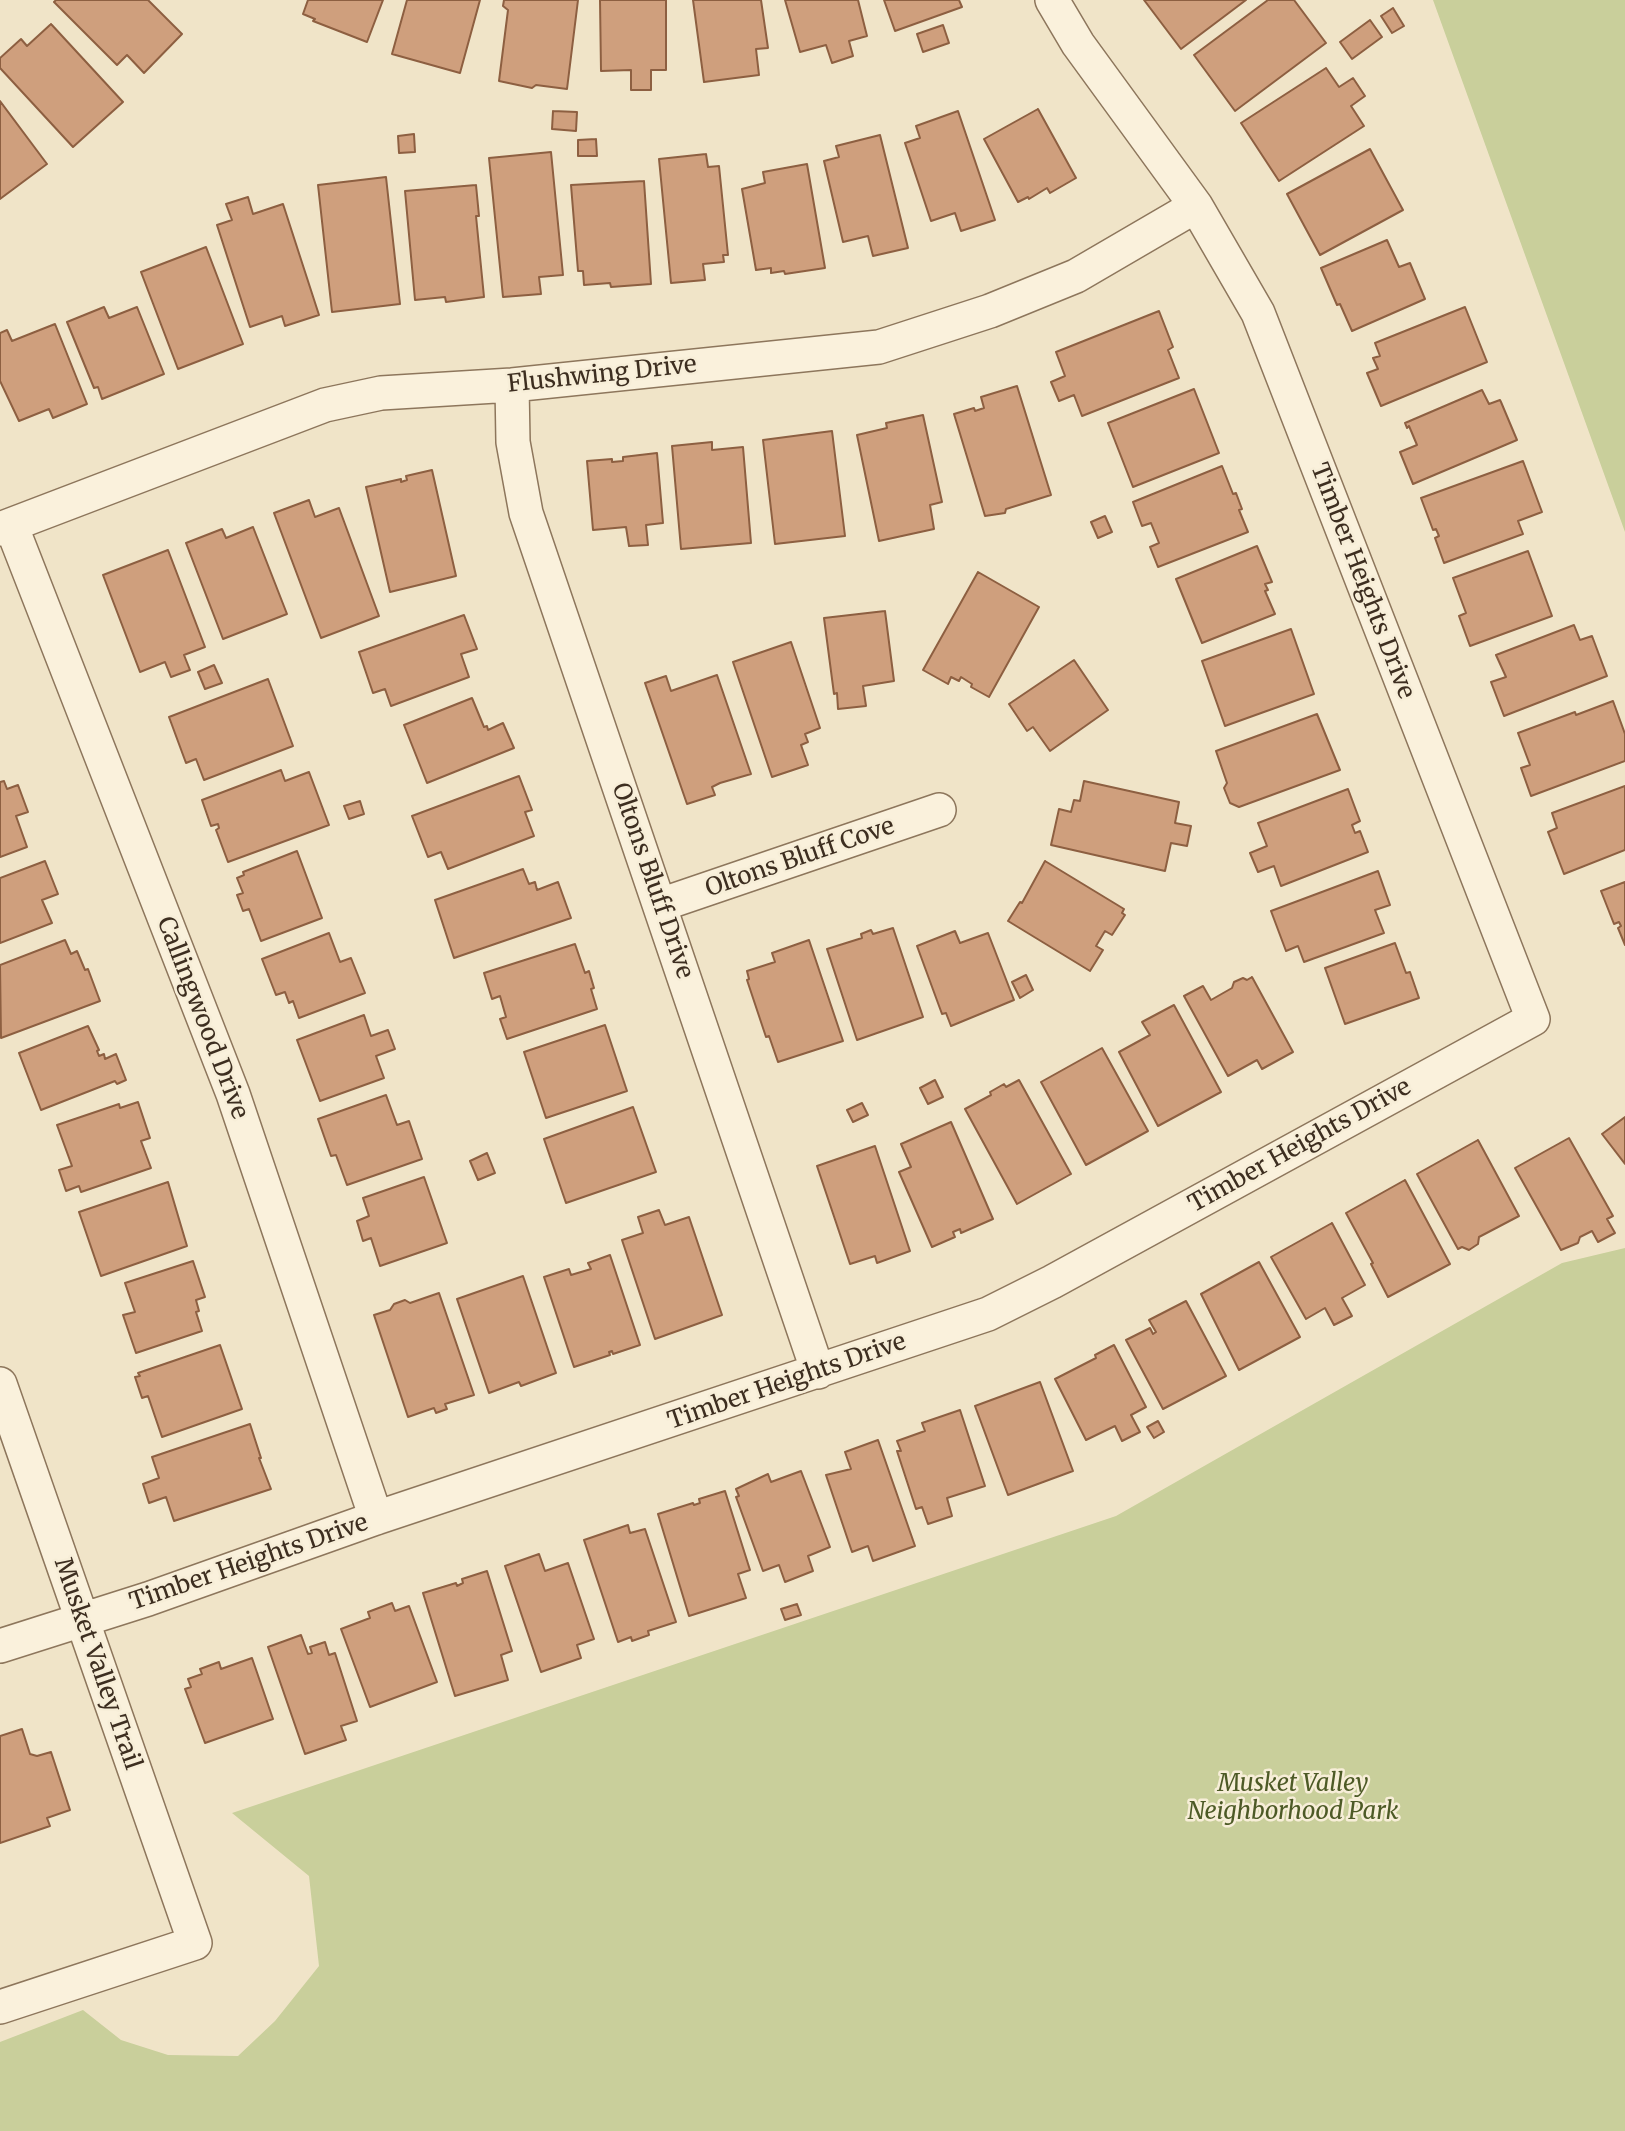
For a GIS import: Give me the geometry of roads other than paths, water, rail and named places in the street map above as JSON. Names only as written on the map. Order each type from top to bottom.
[{"type":"street","name":"Timber Heights Drive","points":[[0,1646],[82,1621],[376,1518],[989,1314],[1064,1276],[1533,1019],[1258,313],[1196,206],[1078,44],[1052,0]]},
{"type":"street","name":"Flushwing Drive","points":[[6,527],[325,405],[381,393],[512,385],[878,346],[990,311],[1076,276],[1196,206]]},
{"type":"street","name":"Oltons Bluff Drive","points":[[512,385],[513,442],[526,513],[818,1372]]},
{"type":"street","name":"Callingwood Drive","points":[[6,527],[233,1094],[376,1518]]},
{"type":"street","name":"Oltons Bluff Cove","points":[[660,905],[939,810]]},
{"type":"street","name":"Musket Valley Trail","points":[[0,1384],[195,1943],[0,2007]]},
{"type":"park label","name":"Musket Valley Neighborhood Park","points":[[1293,1798]]}]
